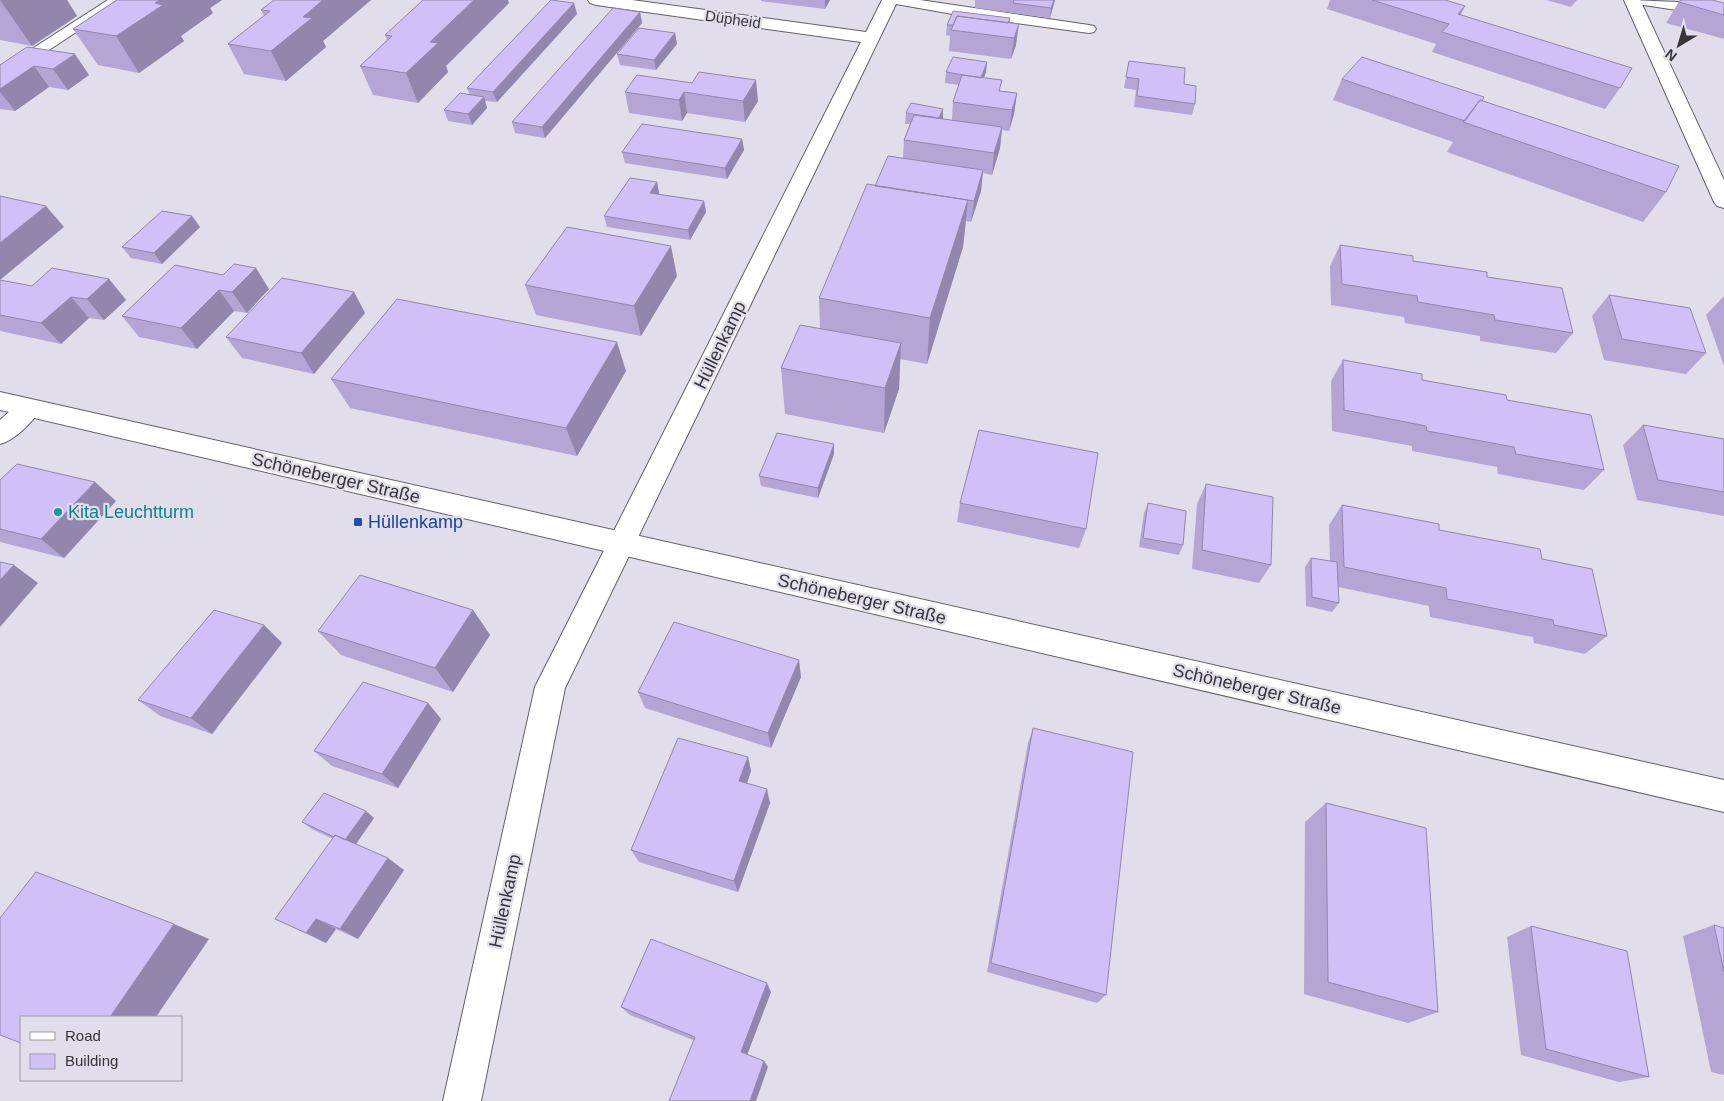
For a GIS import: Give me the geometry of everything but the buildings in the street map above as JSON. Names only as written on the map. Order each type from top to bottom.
[{"type":"street","name":"Düpheid","points":[[596,0],[871,38]]},
{"type":"street","name":"Hüllenkamp","points":[[462,1101],[550,687],[623,543],[890,0]]},
{"type":"street","points":[[1632,0],[1724,202]]},
{"type":"street","name":"Schöneberger Straße","points":[[0,401],[1724,796]]},
{"type":"street","points":[[0,435],[29,408]]},
{"type":"lane","points":[[0,71],[15,66],[118,0]]},
{"type":"lane","points":[[896,0],[964,12],[1089,29]]},
{"type":"lane","points":[[1638,0],[1678,6],[1724,19]]},
{"type":"place","name":"Kita Leuchtturm","points":[[58,512]]},
{"type":"place","name":"Hüllenkamp","points":[[358,522]]}]
